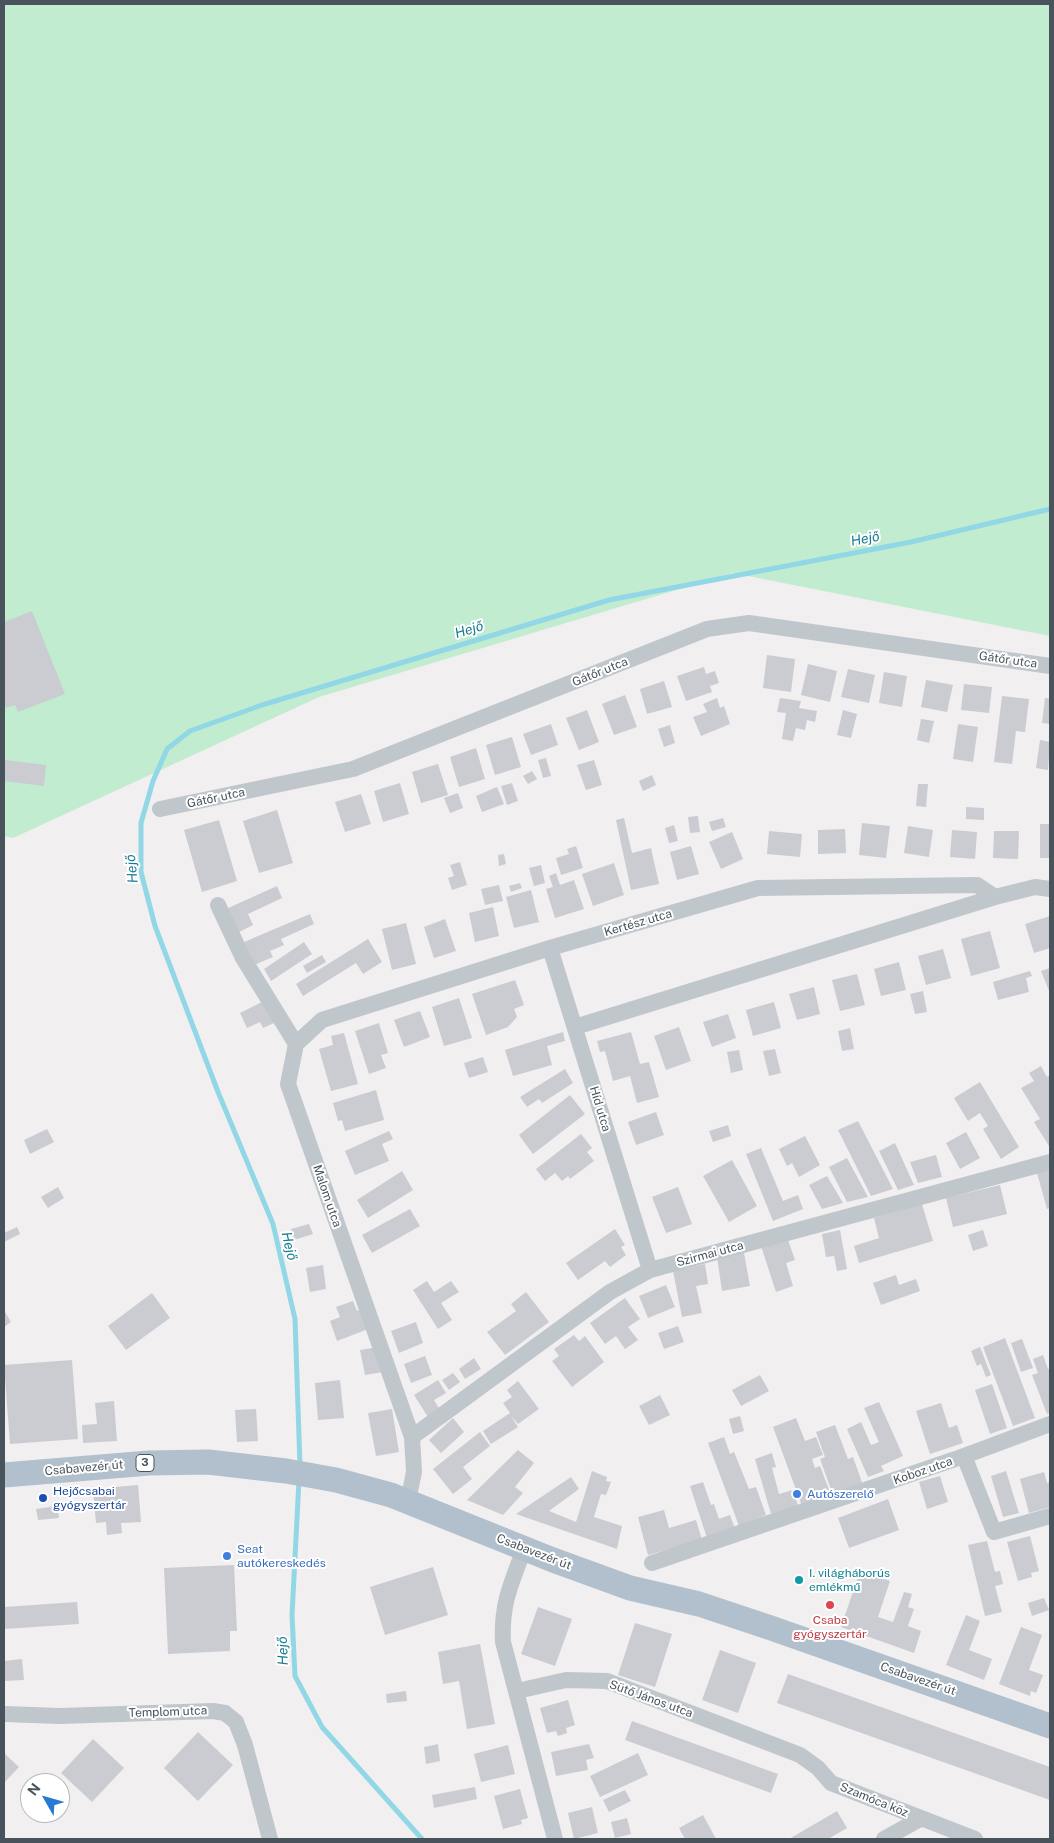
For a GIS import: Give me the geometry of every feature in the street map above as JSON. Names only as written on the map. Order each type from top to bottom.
[{"type":"main road","name":"Csabavezér út","points":[[4,1475],[149,1463],[198,1462],[286,1471],[345,1482],[408,1501],[524,1549],[630,1588],[699,1604],[1050,1726]]},
{"type":"street","name":"Gátőr utca","points":[[160,809],[353,769],[698,632],[728,624],[749,623],[1050,666]]},
{"type":"street","name":"Kertész utca","points":[[296,1044],[322,1020],[550,948],[758,888],[977,885],[995,897]]},
{"type":"street","points":[[574,1027],[995,897],[1035,886],[1050,889]]},
{"type":"street","points":[[218,905],[243,958],[296,1044]]},
{"type":"street","name":"Híd utca","points":[[550,948],[650,1270]]},
{"type":"street","name":"Malom utca","points":[[296,1044],[288,1084],[412,1437],[414,1472],[408,1501]]},
{"type":"street","name":"Szirmai utca","points":[[412,1437],[610,1292],[650,1270],[1050,1162]]},
{"type":"street","name":"Koboz utca","points":[[652,1563],[964,1456],[1050,1424]]},
{"type":"street","points":[[964,1456],[994,1532],[1050,1516]]},
{"type":"street","points":[[524,1549],[505,1601],[502,1618],[503,1642],[555,1839]]},
{"type":"street","name":"Sütő János utca","points":[[517,1691],[566,1680],[607,1681],[780,1748]]},
{"type":"street","name":"Templom utca","points":[[4,1714],[60,1716],[214,1711],[225,1713],[236,1722],[245,1745],[270,1839]]},
{"type":"street","name":"Szamóca köz","points":[[780,1748],[800,1755],[818,1768],[831,1783],[975,1839]]},
{"type":"street","name":"Szamóca köz","points":[[884,1839],[920,1819]]},
{"type":"green space","points":[[4,4],[1050,4],[1050,636],[733,573],[319,697],[13,838],[4,836]]},
{"type":"building","points":[[32,611],[65,694],[18,712],[15,705],[6,708],[4,702],[4,622]]},
{"type":"building","points":[[767,655],[795,659],[791,692],[763,688]]},
{"type":"building","points":[[808,664],[837,671],[830,702],[801,695]]},
{"type":"building","points":[[704,667],[706,674],[715,671],[719,683],[710,686],[712,692],[686,701],[677,676]]},
{"type":"building","points":[[848,669],[875,675],[869,703],[841,697]]},
{"type":"building","points":[[884,672],[907,676],[902,707],[879,703]]},
{"type":"building","points":[[926,680],[953,685],[947,712],[921,707]]},
{"type":"building","points":[[664,681],[672,707],[647,714],[640,689]]},
{"type":"building","points":[[964,684],[992,687],[989,713],[961,710]]},
{"type":"building","points":[[625,695],[637,727],[614,735],[602,704]]},
{"type":"building","points":[[1002,696],[1029,699],[1025,732],[1016,731],[1012,764],[994,762]]},
{"type":"building","points":[[717,698],[720,708],[724,706],[730,724],[701,736],[693,717],[707,712],[703,704]]},
{"type":"building","points":[[780,698],[801,701],[799,708],[817,711],[815,722],[807,720],[805,730],[796,728],[793,741],[782,739],[786,713],[777,712]]},
{"type":"building","points":[[1045,698],[1050,699],[1050,724],[1042,723]]},
{"type":"building","points":[[587,710],[599,742],[579,750],[566,718]]},
{"type":"building","points":[[843,710],[857,714],[851,738],[837,735]]},
{"type":"building","points":[[921,719],[934,721],[929,743],[917,740]]},
{"type":"building","points":[[551,724],[558,745],[531,755],[523,734]]},
{"type":"building","points":[[958,724],[978,727],[973,762],[953,759]]},
{"type":"building","points":[[670,725],[675,743],[664,747],[658,729]]},
{"type":"building","points":[[512,737],[521,767],[495,775],[486,745]]},
{"type":"building","points":[[1040,740],[1050,742],[1048,770],[1036,768]]},
{"type":"building","points":[[476,748],[485,779],[459,787],[450,757]]},
{"type":"building","points":[[546,758],[551,776],[543,778],[538,760]]},
{"type":"building","points":[[4,760],[46,765],[44,786],[4,781]]},
{"type":"building","points":[[594,760],[602,785],[586,790],[577,765]]},
{"type":"building","points":[[438,764],[448,795],[421,803],[412,772]]},
{"type":"building","points":[[532,771],[537,779],[528,784],[523,776]]},
{"type":"building","points":[[652,775],[656,785],[643,791],[639,781]]},
{"type":"building","points":[[400,783],[409,814],[383,822],[374,791]]},
{"type":"building","points":[[512,783],[518,801],[507,805],[501,786]]},
{"type":"building","points":[[918,784],[928,784],[926,807],[916,806]]},
{"type":"building","points":[[497,787],[504,804],[482,812],[476,796]]},
{"type":"building","points":[[458,793],[463,808],[450,813],[444,798]]},
{"type":"building","points":[[361,794],[371,824],[345,832],[335,802]]},
{"type":"building","points":[[966,807],[984,808],[984,820],[966,819]]},
{"type":"building","points":[[277,810],[293,863],[259,873],[243,821]]},
{"type":"building","points":[[698,816],[700,832],[690,833],[688,817]]},
{"type":"building","points":[[624,818],[632,853],[651,848],[659,884],[631,890],[616,820]]},
{"type":"building","points":[[723,818],[726,827],[712,831],[709,822]]},
{"type":"building","points":[[219,820],[237,881],[202,892],[184,830]]},
{"type":"building","points":[[862,823],[890,826],[886,858],[859,855]]},
{"type":"building","points":[[1040,824],[1050,824],[1050,858],[1040,858]]},
{"type":"building","points":[[674,825],[678,841],[669,843],[665,828]]},
{"type":"building","points":[[908,826],[933,830],[929,857],[904,853]]},
{"type":"building","points":[[845,829],[846,853],[818,854],[818,830]]},
{"type":"building","points":[[952,830],[977,832],[975,859],[950,857]]},
{"type":"building","points":[[769,831],[802,834],[800,857],[767,854]]},
{"type":"building","points":[[994,831],[1019,831],[1018,859],[993,858]]},
{"type":"building","points":[[732,832],[743,859],[721,869],[709,842]]},
{"type":"building","points":[[576,846],[583,868],[561,875],[556,858],[569,854],[567,849]]},
{"type":"building","points":[[691,846],[699,874],[677,880],[670,852]]},
{"type":"building","points":[[504,854],[506,864],[499,866],[498,855]]},
{"type":"building","points":[[460,862],[467,885],[452,890],[448,878],[454,876],[450,865]]},
{"type":"building","points":[[614,863],[624,895],[593,906],[582,874]]},
{"type":"building","points":[[541,865],[545,883],[534,886],[529,868]]},
{"type":"building","points":[[556,873],[560,885],[574,880],[584,909],[555,918],[546,889],[553,887],[549,876]]},
{"type":"building","points":[[520,883],[522,888],[511,892],[509,886]]},
{"type":"building","points":[[499,885],[503,901],[485,905],[481,889]]},
{"type":"building","points":[[277,886],[282,898],[248,914],[253,925],[237,933],[226,909]]},
{"type":"building","points":[[531,890],[539,922],[514,928],[506,897]]},
{"type":"building","points":[[493,907],[499,936],[475,942],[469,913]]},
{"type":"building","points":[[310,914],[314,924],[281,939],[284,945],[270,951],[273,957],[254,965],[244,942]]},
{"type":"building","points":[[1050,916],[1050,948],[1034,953],[1025,924]]},
{"type":"building","points":[[445,919],[456,951],[434,958],[424,927]]},
{"type":"building","points":[[406,923],[416,964],[392,970],[382,929]]},
{"type":"building","points":[[990,931],[1000,968],[971,976],[961,939]]},
{"type":"building","points":[[368,939],[382,962],[363,974],[356,963],[303,996],[296,984]]},
{"type":"building","points":[[304,942],[312,954],[271,981],[264,969]]},
{"type":"building","points":[[943,949],[951,978],[926,985],[918,956]]},
{"type":"building","points":[[322,955],[326,962],[307,973],[303,966]]},
{"type":"building","points":[[899,962],[906,990],[881,996],[874,969]]},
{"type":"building","points":[[1050,968],[1050,993],[1041,971]]},
{"type":"building","points":[[1030,971],[1032,976],[1026,978],[1029,992],[998,1000],[993,982]]},
{"type":"building","points":[[857,974],[865,1005],[840,1011],[832,980]]},
{"type":"building","points":[[515,980],[524,1005],[514,1009],[517,1017],[508,1027],[486,1035],[472,994]]},
{"type":"building","points":[[814,987],[820,1014],[797,1020],[789,994]]},
{"type":"building","points":[[923,991],[927,1012],[915,1014],[910,994]]},
{"type":"building","points":[[459,998],[472,1038],[444,1046],[432,1007]]},
{"type":"building","points":[[264,1001],[274,1023],[263,1028],[260,1022],[247,1028],[240,1013]]},
{"type":"building","points":[[774,1002],[781,1028],[753,1036],[746,1010]]},
{"type":"building","points":[[420,1011],[430,1037],[404,1047],[394,1020]]},
{"type":"building","points":[[728,1014],[736,1038],[712,1047],[703,1022]]},
{"type":"building","points":[[379,1023],[388,1053],[381,1055],[386,1068],[369,1074],[355,1031]]},
{"type":"building","points":[[679,1027],[691,1061],[666,1070],[654,1036]]},
{"type":"building","points":[[850,1028],[854,1049],[842,1051],[838,1031]]},
{"type":"building","points":[[563,1032],[565,1041],[547,1046],[552,1065],[513,1076],[505,1050]]},
{"type":"building","points":[[631,1032],[640,1064],[649,1062],[659,1097],[637,1103],[630,1076],[613,1081],[605,1051],[600,1052],[597,1041]]},
{"type":"building","points":[[344,1033],[358,1084],[331,1091],[319,1049],[333,1045],[331,1036]]},
{"type":"building","points":[[775,1049],[781,1073],[769,1076],[763,1051]]},
{"type":"building","points":[[739,1050],[743,1070],[731,1073],[727,1052]]},
{"type":"building","points":[[483,1057],[488,1072],[469,1078],[464,1063]]},
{"type":"building","points":[[1041,1066],[1047,1077],[1050,1075],[1049,1146],[1034,1122],[1040,1119],[1021,1088],[1034,1081],[1029,1073]]},
{"type":"building","points":[[565,1069],[573,1083],[542,1103],[539,1099],[527,1107],[520,1097]]},
{"type":"building","points":[[980,1082],[1019,1147],[1001,1159],[983,1129],[988,1126],[980,1113],[968,1121],[954,1098]]},
{"type":"building","points":[[376,1090],[384,1120],[345,1131],[342,1120],[338,1121],[333,1103]]},
{"type":"building","points":[[570,1095],[585,1114],[533,1154],[519,1135]]},
{"type":"building","points":[[656,1112],[664,1135],[636,1145],[628,1122]]},
{"type":"building","points":[[858,1121],[893,1189],[871,1196],[838,1130]]},
{"type":"building","points":[[728,1125],[731,1136],[713,1142],[709,1131]]},
{"type":"building","points":[[47,1129],[54,1142],[30,1154],[24,1140]]},
{"type":"building","points":[[389,1131],[393,1139],[382,1144],[389,1161],[355,1175],[345,1151]]},
{"type":"building","points":[[966,1132],[980,1158],[960,1169],[946,1143]]},
{"type":"building","points":[[581,1134],[592,1148],[587,1152],[594,1161],[570,1179],[568,1176],[562,1181],[555,1173],[545,1181],[536,1169]]},
{"type":"building","points":[[805,1136],[820,1165],[799,1177],[792,1163],[787,1166],[779,1149]]},
{"type":"building","points":[[895,1143],[914,1185],[898,1190],[879,1151]]},
{"type":"building","points":[[761,1148],[783,1201],[798,1195],[803,1209],[773,1221],[746,1154]]},
{"type":"building","points":[[936,1155],[942,1177],[918,1183],[910,1162]]},
{"type":"building","points":[[847,1158],[868,1197],[847,1202],[829,1167]]},
{"type":"building","points":[[732,1160],[757,1206],[729,1222],[703,1176]]},
{"type":"building","points":[[1050,1170],[1050,1208],[1047,1209],[1037,1173]]},
{"type":"building","points":[[402,1171],[413,1190],[368,1218],[357,1200]]},
{"type":"building","points":[[827,1176],[843,1203],[822,1209],[809,1185]]},
{"type":"building","points":[[1000,1185],[1007,1214],[953,1227],[946,1198]]},
{"type":"building","points":[[58,1187],[64,1198],[48,1208],[41,1197]]},
{"type":"building","points":[[678,1187],[692,1224],[666,1233],[652,1197]]},
{"type":"building","points":[[922,1204],[933,1241],[859,1263],[854,1246],[879,1238],[874,1218]]},
{"type":"building","points":[[410,1209],[420,1226],[372,1253],[362,1235]]},
{"type":"building","points":[[309,1224],[313,1234],[294,1240],[291,1229]]},
{"type":"building","points":[[17,1227],[20,1234],[4,1242],[4,1233]]},
{"type":"building","points":[[615,1229],[625,1245],[621,1247],[626,1255],[610,1267],[605,1261],[578,1280],[566,1263]]},
{"type":"building","points":[[840,1230],[847,1269],[837,1271],[834,1256],[826,1257],[822,1234]]},
{"type":"building","points":[[983,1230],[988,1246],[973,1251],[968,1235]]},
{"type":"building","points":[[787,1237],[795,1260],[786,1263],[793,1286],[776,1292],[761,1246]]},
{"type":"building","points":[[744,1253],[750,1286],[722,1291],[717,1257]]},
{"type":"building","points":[[705,1264],[708,1284],[696,1286],[702,1313],[682,1317],[673,1271]]},
{"type":"building","points":[[323,1265],[326,1289],[310,1292],[306,1268]]},
{"type":"building","points":[[896,1275],[899,1285],[916,1279],[920,1291],[881,1305],[873,1283]]},
{"type":"building","points":[[427,1281],[434,1292],[451,1281],[459,1292],[441,1303],[452,1320],[438,1329],[413,1290]]},
{"type":"building","points":[[666,1285],[675,1307],[648,1318],[639,1296]]},
{"type":"building","points":[[526,1292],[549,1322],[505,1355],[487,1332],[516,1311],[511,1304]]},
{"type":"building","points":[[152,1293],[170,1318],[126,1350],[108,1326]]},
{"type":"building","points":[[625,1298],[640,1319],[628,1327],[638,1340],[625,1349],[616,1336],[605,1344],[590,1323]]},
{"type":"building","points":[[353,1301],[357,1311],[364,1308],[371,1328],[337,1341],[330,1321],[340,1317],[336,1307]]},
{"type":"building","points":[[4,1310],[11,1322],[4,1327]]},
{"type":"building","points":[[416,1322],[423,1343],[399,1353],[391,1331]]},
{"type":"building","points":[[678,1326],[684,1342],[664,1349],[658,1333]]},
{"type":"building","points":[[574,1335],[579,1341],[585,1336],[604,1362],[572,1387],[552,1361],[559,1356],[554,1349]]},
{"type":"building","points":[[1005,1338],[1035,1418],[1013,1426],[983,1347]]},
{"type":"building","points":[[1022,1339],[1033,1368],[1021,1372],[1011,1343]]},
{"type":"building","points":[[378,1347],[383,1372],[365,1375],[360,1350]]},
{"type":"building","points":[[980,1347],[991,1375],[986,1377],[981,1364],[977,1366],[971,1351]]},
{"type":"building","points":[[1043,1355],[1048,1369],[1050,1368],[1050,1412],[1047,1414],[1032,1375],[1038,1373],[1033,1359]]},
{"type":"building","points":[[425,1356],[432,1375],[411,1383],[404,1364]]},
{"type":"building","points":[[474,1358],[481,1369],[465,1379],[459,1369]]},
{"type":"building","points":[[72,1360],[78,1439],[10,1444],[4,1365]]},
{"type":"building","points":[[453,1373],[460,1382],[449,1390],[442,1380]]},
{"type":"building","points":[[760,1375],[769,1391],[741,1406],[732,1390]]},
{"type":"building","points":[[340,1380],[344,1418],[318,1420],[315,1383]]},
{"type":"building","points":[[438,1380],[446,1393],[434,1400],[440,1410],[428,1417],[414,1395]]},
{"type":"building","points":[[518,1381],[539,1409],[518,1424],[511,1416],[518,1427],[491,1444],[483,1431],[510,1413],[503,1403],[512,1397],[507,1390]]},
{"type":"building","points":[[992,1384],[1007,1428],[990,1434],[975,1390]]},
{"type":"building","points":[[660,1395],[670,1415],[649,1425],[639,1406]]},
{"type":"building","points":[[114,1401],[117,1441],[83,1443],[82,1425],[97,1424],[95,1403]]},
{"type":"building","points":[[879,1402],[903,1456],[881,1466],[884,1471],[868,1477],[847,1429],[861,1422],[871,1445],[879,1442],[864,1408]]},
{"type":"building","points":[[941,1403],[949,1428],[957,1425],[963,1443],[930,1454],[916,1411]]},
{"type":"building","points":[[256,1409],[258,1441],[237,1442],[235,1410]]},
{"type":"building","points":[[392,1409],[399,1452],[376,1456],[368,1413]]},
{"type":"building","points":[[740,1416],[744,1431],[733,1434],[729,1419]]},
{"type":"building","points":[[453,1418],[464,1432],[441,1453],[429,1440]]},
{"type":"building","points":[[796,1418],[805,1441],[816,1437],[823,1455],[812,1459],[815,1468],[820,1466],[831,1495],[802,1506],[773,1427]]},
{"type":"building","points":[[835,1425],[848,1459],[853,1457],[863,1485],[833,1495],[820,1459],[825,1457],[816,1432]]},
{"type":"building","points":[[480,1432],[490,1446],[463,1467],[472,1479],[453,1494],[433,1469]]},
{"type":"building","points":[[724,1437],[730,1454],[734,1452],[749,1489],[756,1487],[766,1515],[739,1526],[708,1443]]},
{"type":"building","points":[[518,1450],[534,1463],[515,1487],[523,1493],[503,1515],[467,1500]]},
{"type":"building","points":[[772,1453],[776,1467],[772,1468],[779,1494],[793,1490],[798,1506],[771,1514],[755,1459]]},
{"type":"building","points":[[592,1471],[607,1477],[606,1481],[611,1482],[606,1495],[601,1494],[594,1517],[622,1526],[617,1549],[516,1514],[571,1477],[579,1489],[549,1511],[576,1522]]},
{"type":"building","points":[[1006,1471],[1019,1513],[1003,1517],[991,1476]]},
{"type":"building","points":[[1044,1472],[1047,1483],[1050,1482],[1050,1507],[1029,1513],[1020,1479]]},
{"type":"building","points":[[940,1476],[948,1502],[927,1509],[919,1482]]},
{"type":"building","points":[[703,1482],[711,1505],[714,1504],[719,1519],[730,1515],[735,1529],[707,1538],[690,1486]]},
{"type":"building","points":[[138,1485],[141,1522],[121,1523],[122,1533],[107,1535],[106,1522],[96,1523],[93,1489]]},
{"type":"building","points":[[888,1499],[899,1530],[849,1548],[838,1518]]},
{"type":"building","points":[[57,1506],[59,1518],[38,1520],[36,1509]]},
{"type":"building","points":[[664,1510],[669,1528],[696,1520],[702,1540],[648,1555],[638,1517]]},
{"type":"building","points":[[1030,1536],[1039,1571],[1031,1573],[1032,1577],[1018,1581],[1007,1542]]},
{"type":"building","points":[[987,1541],[995,1572],[1000,1571],[1003,1584],[995,1586],[1002,1612],[985,1616],[968,1545]]},
{"type":"building","points":[[234,1565],[237,1631],[230,1631],[230,1651],[168,1654],[164,1568]]},
{"type":"building","points":[[433,1567],[448,1615],[385,1635],[370,1587]]},
{"type":"building","points":[[860,1571],[890,1581],[878,1617],[893,1622],[904,1592],[912,1594],[908,1607],[914,1609],[908,1626],[921,1631],[914,1653],[841,1627]]},
{"type":"building","points":[[1044,1598],[1049,1610],[1032,1616],[1028,1603]]},
{"type":"building","points":[[77,1602],[79,1624],[4,1629],[4,1607]]},
{"type":"building","points":[[538,1607],[572,1619],[555,1666],[521,1654]]},
{"type":"building","points":[[966,1615],[980,1621],[969,1650],[992,1659],[984,1680],[946,1665]]},
{"type":"building","points":[[635,1623],[672,1634],[655,1687],[618,1675]]},
{"type":"building","points":[[1021,1627],[1042,1635],[1029,1670],[1043,1675],[1036,1693],[1031,1691],[1030,1696],[999,1684]]},
{"type":"building","points":[[480,1644],[495,1724],[467,1729],[459,1681],[443,1684],[438,1652]]},
{"type":"building","points":[[720,1650],[756,1663],[738,1713],[702,1700]]},
{"type":"building","points":[[22,1659],[24,1680],[4,1681],[4,1661]]},
{"type":"building","points":[[788,1674],[1050,1767],[1050,1800],[777,1703]]},
{"type":"building","points":[[406,1691],[407,1701],[387,1703],[386,1694]]},
{"type":"building","points":[[568,1700],[575,1725],[566,1728],[567,1733],[558,1736],[556,1731],[547,1733],[540,1708]]},
{"type":"building","points":[[632,1721],[778,1774],[771,1793],[625,1740]]},
{"type":"building","points":[[198,1732],[233,1765],[198,1801],[164,1768]]},
{"type":"building","points":[[93,1739],[124,1768],[92,1802],[70,1781],[70,1773],[61,1773]]},
{"type":"building","points":[[438,1744],[440,1761],[426,1764],[424,1747]]},
{"type":"building","points":[[589,1744],[594,1758],[586,1760],[588,1770],[556,1776],[551,1752]]},
{"type":"building","points":[[508,1745],[515,1774],[481,1782],[474,1754]]},
{"type":"building","points":[[4,1753],[19,1767],[4,1783]]},
{"type":"building","points":[[638,1753],[648,1775],[600,1797],[590,1776]]},
{"type":"building","points":[[475,1787],[477,1799],[434,1808],[432,1795]]},
{"type":"building","points":[[520,1789],[528,1818],[521,1820],[522,1824],[503,1829],[494,1796]]},
{"type":"building","points":[[625,1790],[631,1801],[609,1812],[603,1800]]},
{"type":"building","points":[[592,1807],[598,1833],[574,1839],[568,1813]]},
{"type":"building","points":[[837,1811],[847,1828],[828,1839],[789,1839]]},
{"type":"building","points":[[703,1815],[716,1839],[685,1839],[679,1828]]},
{"type":"building","points":[[627,1818],[631,1834],[615,1838],[611,1822]]},
{"type":"waterway","name":"Hejő","points":[[300,1466],[295,1319],[273,1224],[218,1092],[155,926],[141,872],[141,823],[153,781],[167,749],[190,731],[262,705],[609,600],[911,542],[1050,509]]},
{"type":"waterway","name":"Hejő","points":[[299,1480],[292,1615],[295,1676],[322,1727],[422,1839]]},
{"type":"place","name":"Autószerelő","points":[[797,1494]]},
{"type":"place","name":"Hejőcsabai gyógyszertár","points":[[43,1498]]},
{"type":"place","name":"Seat autókereskedés","points":[[227,1556]]},
{"type":"place","name":"I. világháborús emlékmű","points":[[799,1580]]},
{"type":"place","name":"Csaba gyógyszertár","points":[[830,1605]]}]
